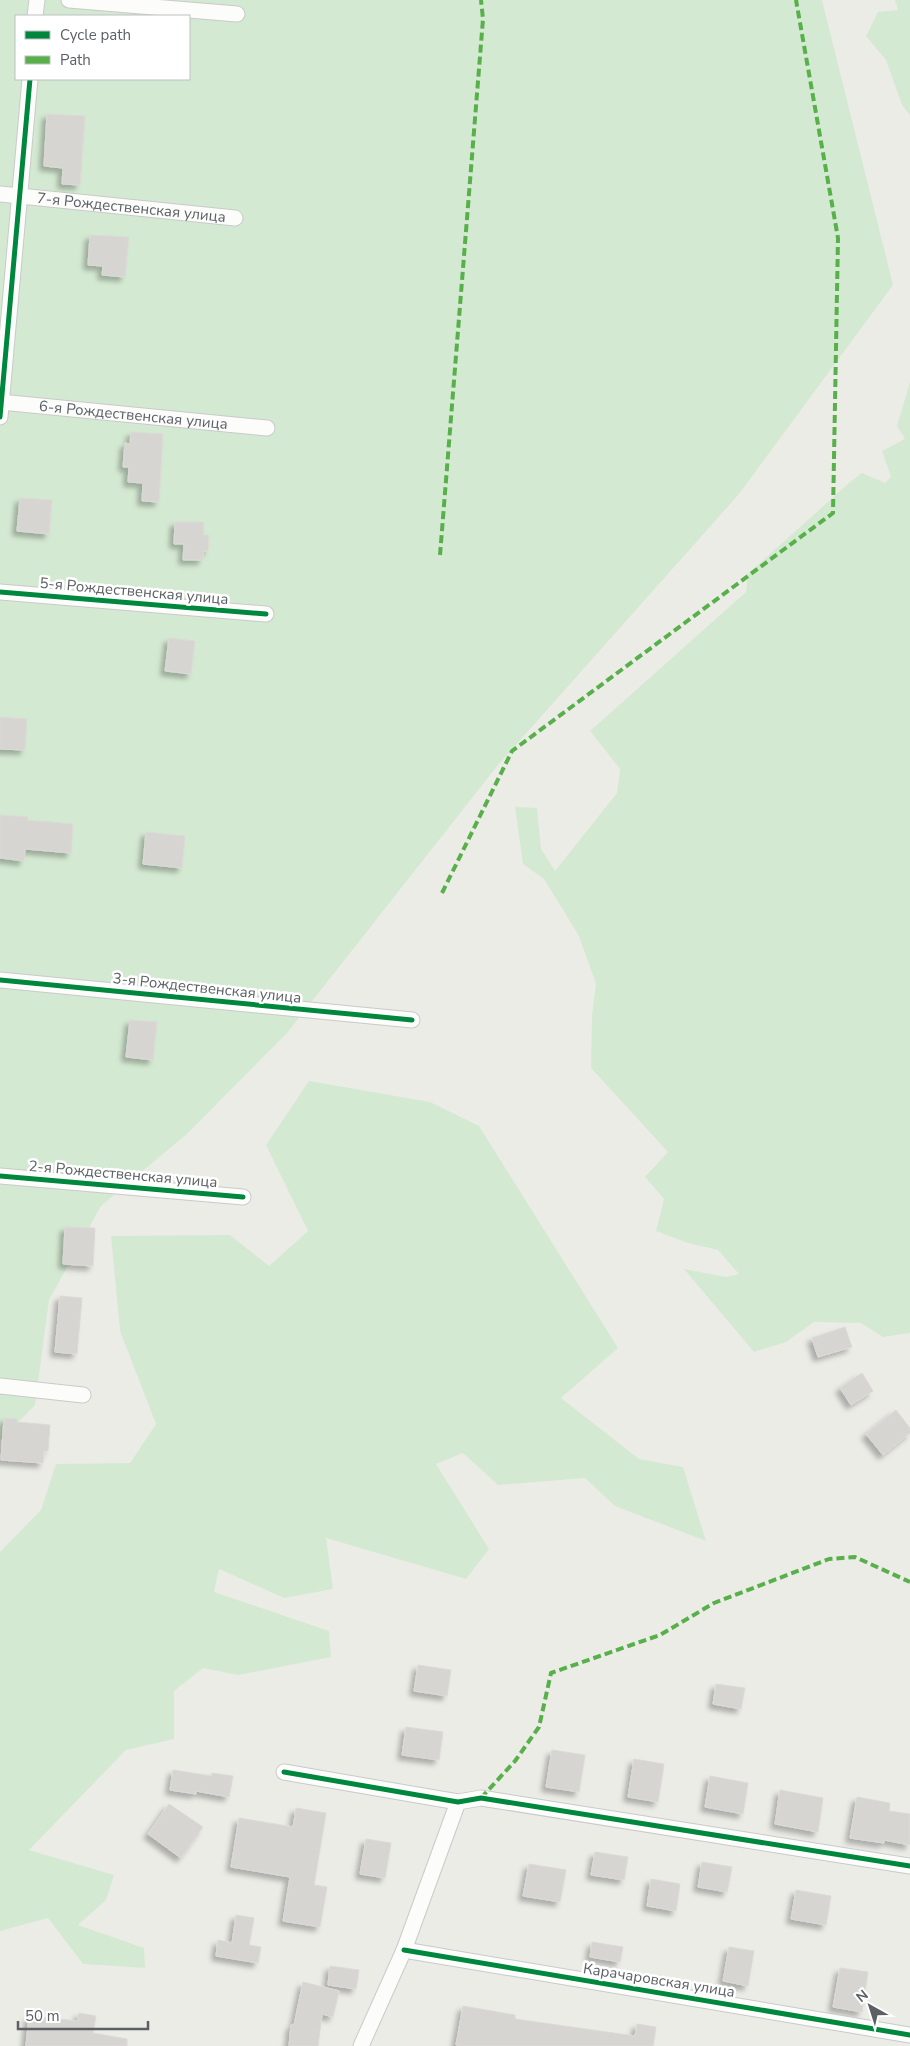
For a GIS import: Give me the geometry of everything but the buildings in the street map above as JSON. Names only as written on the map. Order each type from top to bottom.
[{"type":"street","points":[[35,15],[37,0]]},
{"type":"street","points":[[69,0],[237,14]]},
{"type":"street","points":[[0,407],[30,80]]},
{"type":"street","name":"7-я Рождественская улица","points":[[0,194],[235,218]]},
{"type":"street","name":"6-я Рождественская улица","points":[[0,407],[266,428]]},
{"type":"street","name":"5-я Рождественская улица","points":[[0,592],[266,614]]},
{"type":"street","name":"3-я Рождественская улица","points":[[0,980],[412,1020]]},
{"type":"street","name":"2-я Рождественская улица","points":[[0,1176],[244,1197]]},
{"type":"street","points":[[0,1386],[83,1394]]},
{"type":"street","points":[[284,1772],[458,1802],[481,1798],[910,1866]]},
{"type":"street","points":[[361,2046],[404,1950],[458,1802]]},
{"type":"street","name":"Карачаровская улица","points":[[404,1950],[910,2035]]},
{"type":"green space","points":[[0,0],[822,0],[893,285],[739,494],[498,765],[287,1033],[188,1133],[101,1206],[49,1300],[35,1405],[0,1441]]},
{"type":"green space","points":[[895,0],[910,0],[910,115],[902,105],[886,60],[866,36],[878,12],[898,10]]},
{"type":"green space","points":[[910,382],[910,1333],[883,1337],[861,1323],[814,1322],[786,1342],[754,1352],[684,1269],[726,1277],[739,1274],[718,1250],[688,1243],[656,1231],[664,1199],[645,1177],[668,1152],[591,1068],[592,1015],[596,984],[579,936],[544,879],[523,864],[515,807],[537,808],[541,849],[555,871],[617,793],[620,769],[590,731],[746,592],[748,574],[850,482],[862,473],[885,483],[891,477],[882,451],[905,439],[897,426]]},
{"type":"green space","points":[[309,1081],[430,1102],[479,1126],[618,1348],[561,1398],[639,1459],[683,1467],[706,1541],[615,1506],[585,1478],[498,1485],[463,1453],[436,1464],[489,1549],[466,1579],[326,1538],[333,1589],[284,1598],[219,1569],[214,1592],[329,1631],[331,1657],[238,1675],[203,1668],[174,1691],[174,1739],[126,1750],[29,1850],[114,1875],[106,1900],[78,1925],[144,1948],[145,1968],[83,1964],[48,1918],[0,1931],[0,1552],[41,1510],[56,1464],[130,1463],[156,1424],[120,1331],[111,1236],[230,1235],[269,1266],[308,1231],[266,1145]]},
{"type":"marked path","points":[[440,555],[483,19],[481,0]]},
{"type":"marked path","points":[[442,893],[512,751],[833,513],[838,238],[796,0]]},
{"type":"marked path","points":[[481,1798],[515,1761],[539,1727],[551,1673],[660,1635],[714,1603],[829,1559],[855,1557],[910,1582]]},
{"type":"cycle path","points":[[0,417],[30,80]]},
{"type":"cycle path","points":[[0,592],[266,614]]},
{"type":"cycle path","points":[[0,980],[412,1020]]},
{"type":"cycle path","points":[[0,1176],[243,1197]]},
{"type":"cycle path","points":[[284,1772],[458,1802],[481,1798],[910,1866]]},
{"type":"cycle path","points":[[404,1950],[910,2035]]}]
